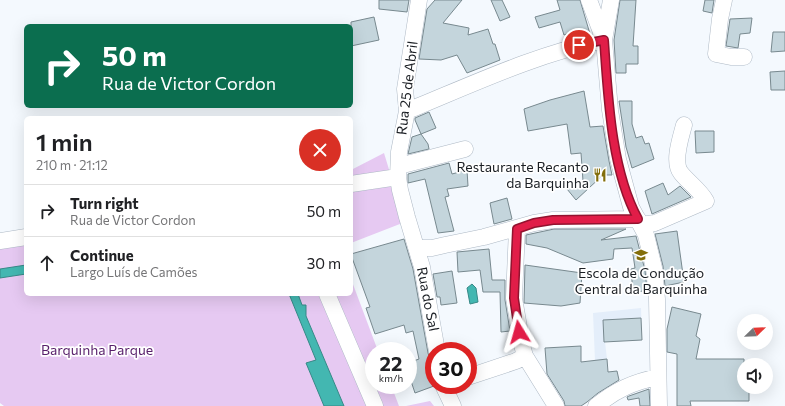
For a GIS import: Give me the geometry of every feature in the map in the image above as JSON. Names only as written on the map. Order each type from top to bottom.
[{"type":"street","name":"Rua 25 de Abril","points":[[417,248],[400,190],[399,152],[407,111],[405,89],[419,0]]},
{"type":"street","points":[[589,0],[604,40]]},
{"type":"street","points":[[611,0],[604,40],[610,110],[623,182],[631,207],[646,235],[654,268],[657,291],[659,406]]},
{"type":"street","points":[[724,0],[720,19],[730,56]]},
{"type":"street","points":[[407,111],[546,56],[579,45],[604,40]]},
{"type":"street","points":[[417,248],[432,248],[517,229],[534,223],[553,220],[655,222],[706,201],[702,194],[680,172],[677,156],[684,125]]},
{"type":"street","points":[[353,183],[399,171],[465,149]]},
{"type":"street","points":[[517,229],[514,298],[519,332],[525,356],[556,406]]},
{"type":"street","points":[[0,241],[24,237]]},
{"type":"street","name":"Rua do Sal","points":[[417,248],[424,274],[435,342]]},
{"type":"street","points":[[328,296],[375,406]]},
{"type":"street","points":[[477,375],[516,361],[525,356]]},
{"type":"street","points":[[596,406],[609,396],[627,386],[658,376]]},
{"type":"street","points":[[449,394],[454,406]]},
{"type":"shaded area","points":[[641,308],[642,340],[605,342],[607,359],[595,361],[593,313]]},
{"type":"green space","points":[[384,153],[405,222],[353,242],[353,169]]},
{"type":"green space","name":"Barquinha Parque","points":[[24,243],[24,296],[353,296],[353,284],[375,342],[365,342],[365,394],[394,394],[399,406],[4,406],[0,403],[0,247]]},
{"type":"green space","points":[[430,401],[434,406],[406,406]]},
{"type":"water","points":[[24,265],[24,274],[0,278],[0,269]]},
{"type":"water","points":[[472,284],[476,288],[478,302],[470,304],[467,288]]},
{"type":"water","points":[[290,296],[299,296],[302,305],[306,305],[306,316],[344,406],[324,406],[306,363],[316,360]]},
{"type":"building","points":[[379,0],[409,0],[407,12],[379,9]]},
{"type":"building","points":[[435,0],[462,0],[443,23],[469,28],[468,35],[488,29],[500,60],[467,73],[457,55],[441,60],[419,59],[427,9]]},
{"type":"building","points":[[491,0],[502,0],[510,17],[500,21]]},
{"type":"building","points":[[557,0],[580,0],[590,34],[568,39],[567,34],[564,35],[560,22],[539,28],[535,17],[560,10]]},
{"type":"building","points":[[620,0],[636,0],[633,46],[638,46],[638,64],[626,64],[626,73],[616,73],[614,40]]},
{"type":"building","points":[[705,0],[714,0],[712,13],[703,11]]},
{"type":"building","points":[[374,17],[379,40],[353,46],[353,24],[351,24],[351,22]]},
{"type":"building","points":[[752,18],[750,33],[740,34],[738,48],[726,46],[730,19]]},
{"type":"building","points":[[773,32],[785,32],[785,51],[771,52]]},
{"type":"building","points":[[785,71],[785,90],[771,90],[770,72]]},
{"type":"building","points":[[584,91],[590,127],[603,126],[612,175],[603,175],[576,200],[567,189],[583,181],[581,153],[571,154],[567,124],[528,131],[524,109]]},
{"type":"building","points":[[619,101],[632,101],[632,124],[636,138],[642,136],[645,144],[649,143],[654,159],[632,168],[626,147]]},
{"type":"building","points":[[429,112],[436,128],[421,134],[415,118]]},
{"type":"building","points":[[695,131],[714,131],[714,152],[696,153]]},
{"type":"building","points":[[421,134],[428,144],[429,149],[408,154],[412,137]]},
{"type":"building","points":[[449,163],[452,174],[467,170],[468,186],[447,189],[449,196],[445,197],[454,231],[438,233],[425,179],[408,183],[408,174]]},
{"type":"building","points":[[663,183],[668,195],[680,186],[691,197],[652,214],[645,191]]},
{"type":"building","points":[[507,198],[512,219],[494,224],[490,203]]},
{"type":"building","points":[[554,229],[626,229],[601,240],[636,236],[645,270],[647,290],[633,293],[631,269],[635,268],[632,248],[614,249],[613,259],[583,263],[547,248],[526,244],[526,235]]},
{"type":"building","points":[[677,231],[684,282],[665,286],[663,266],[655,234]]},
{"type":"building","points":[[404,239],[413,269],[426,342],[425,389],[417,392],[417,360],[419,359],[417,342],[415,342],[413,331],[406,333],[404,325],[375,334],[366,308],[370,307],[353,260],[353,253]]},
{"type":"building","points":[[489,249],[492,280],[505,280],[505,300],[510,331],[501,332],[500,292],[483,292],[480,270],[458,272],[457,252]]},
{"type":"building","points":[[525,265],[582,273],[580,303],[561,306],[524,303]]},
{"type":"building","points":[[452,271],[457,303],[441,305],[440,297],[437,297],[433,274]]},
{"type":"building","points":[[672,307],[701,314],[696,336],[700,339],[696,359],[737,359],[737,394],[749,394],[749,401],[690,401],[691,406],[677,406],[677,354],[667,352],[667,329]]},
{"type":"building","points":[[641,318],[642,340],[604,342],[603,320]]},
{"type":"building","points":[[581,346],[581,362],[607,359],[608,372],[617,371],[619,380],[581,406],[565,406],[564,401],[547,374],[545,348]]},
{"type":"building","points":[[649,389],[650,406],[640,406],[639,398],[628,400],[627,397]]},
{"type":"place","name":"Restaurante Recanto da Barquinha","points":[[600,175]]},
{"type":"place","name":"Escola de Condução Central da Barquinha","points":[[641,255]]},
{"type":"route","points":[[519,332],[514,298],[517,229],[534,223],[553,220],[638,219],[631,207],[618,159],[610,110],[604,40],[579,45]]}]
